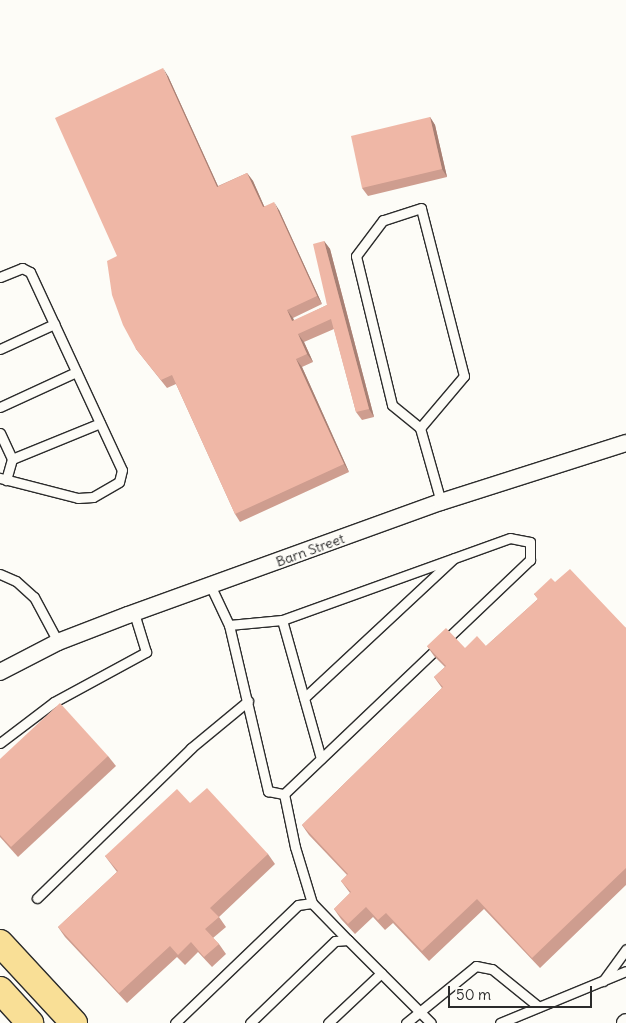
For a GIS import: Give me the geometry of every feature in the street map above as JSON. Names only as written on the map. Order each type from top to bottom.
[{"type":"main road","points":[[0,942],[74,1023]]},
{"type":"main road","points":[[0,990],[30,1023]]},
{"type":"street","name":"Barn Street","points":[[0,672],[58,642],[134,613],[211,587],[441,502],[626,443]]},
{"type":"lane","points":[[420,428],[464,376],[421,208],[383,220],[356,256],[392,404],[420,428],[441,502]]},
{"type":"lane","points":[[0,277],[22,268],[30,272],[76,372],[100,422],[122,470],[119,482],[93,496],[78,498],[3,479],[12,458],[100,422]]},
{"type":"lane","points":[[0,349],[54,324]]},
{"type":"lane","points":[[0,407],[76,372]]},
{"type":"lane","points":[[0,433],[12,458]]},
{"type":"lane","points":[[229,625],[282,620],[510,538],[530,542],[530,560],[284,794]]},
{"type":"lane","points":[[304,698],[457,556]]},
{"type":"lane","points":[[0,574],[16,582],[34,597],[58,642]]},
{"type":"lane","points":[[211,587],[229,625],[268,791],[284,794]]},
{"type":"lane","points":[[0,743],[54,702],[146,652],[134,613]]},
{"type":"lane","points":[[282,620],[321,759]]},
{"type":"lane","points":[[36,898],[191,748],[248,701]]},
{"type":"lane","points":[[284,794],[295,847],[312,903],[431,1023]]},
{"type":"lane","points":[[175,1023],[298,905],[312,903]]},
{"type":"lane","points":[[250,1023],[335,941],[348,940]]},
{"type":"lane","points":[[603,981],[626,949]]},
{"type":"lane","points":[[406,1023],[476,966],[492,970],[539,1007]]},
{"type":"lane","points":[[500,1023],[626,971]]},
{"type":"lane","points":[[328,1023],[381,973]]},
{"type":"building","points":[[163,68],[217,187],[247,173],[263,207],[274,202],[317,296],[287,310],[292,321],[327,305],[313,244],[324,241],[369,409],[356,412],[331,319],[298,334],[307,354],[296,359],[344,464],[235,514],[172,375],[161,380],[136,349],[123,325],[112,295],[107,261],[117,256],[55,118]]},
{"type":"building","points":[[430,117],[442,169],[362,188],[351,136]]},
{"type":"building","points":[[570,569],[626,628],[626,868],[532,958],[477,899],[422,951],[386,913],[378,920],[366,907],[348,924],[334,909],[351,892],[341,881],[348,874],[302,825],[443,687],[434,677],[446,666],[427,646],[446,628],[465,648],[477,636],[486,646],[538,599],[534,594],[551,578],[555,582]]},
{"type":"building","points":[[60,703],[108,756],[11,847],[0,835],[0,759]]},
{"type":"building","points":[[207,788],[268,854],[210,908],[219,917],[205,929],[219,944],[204,957],[191,942],[178,955],[170,946],[119,993],[58,927],[118,871],[105,856],[177,789],[190,803]]}]
